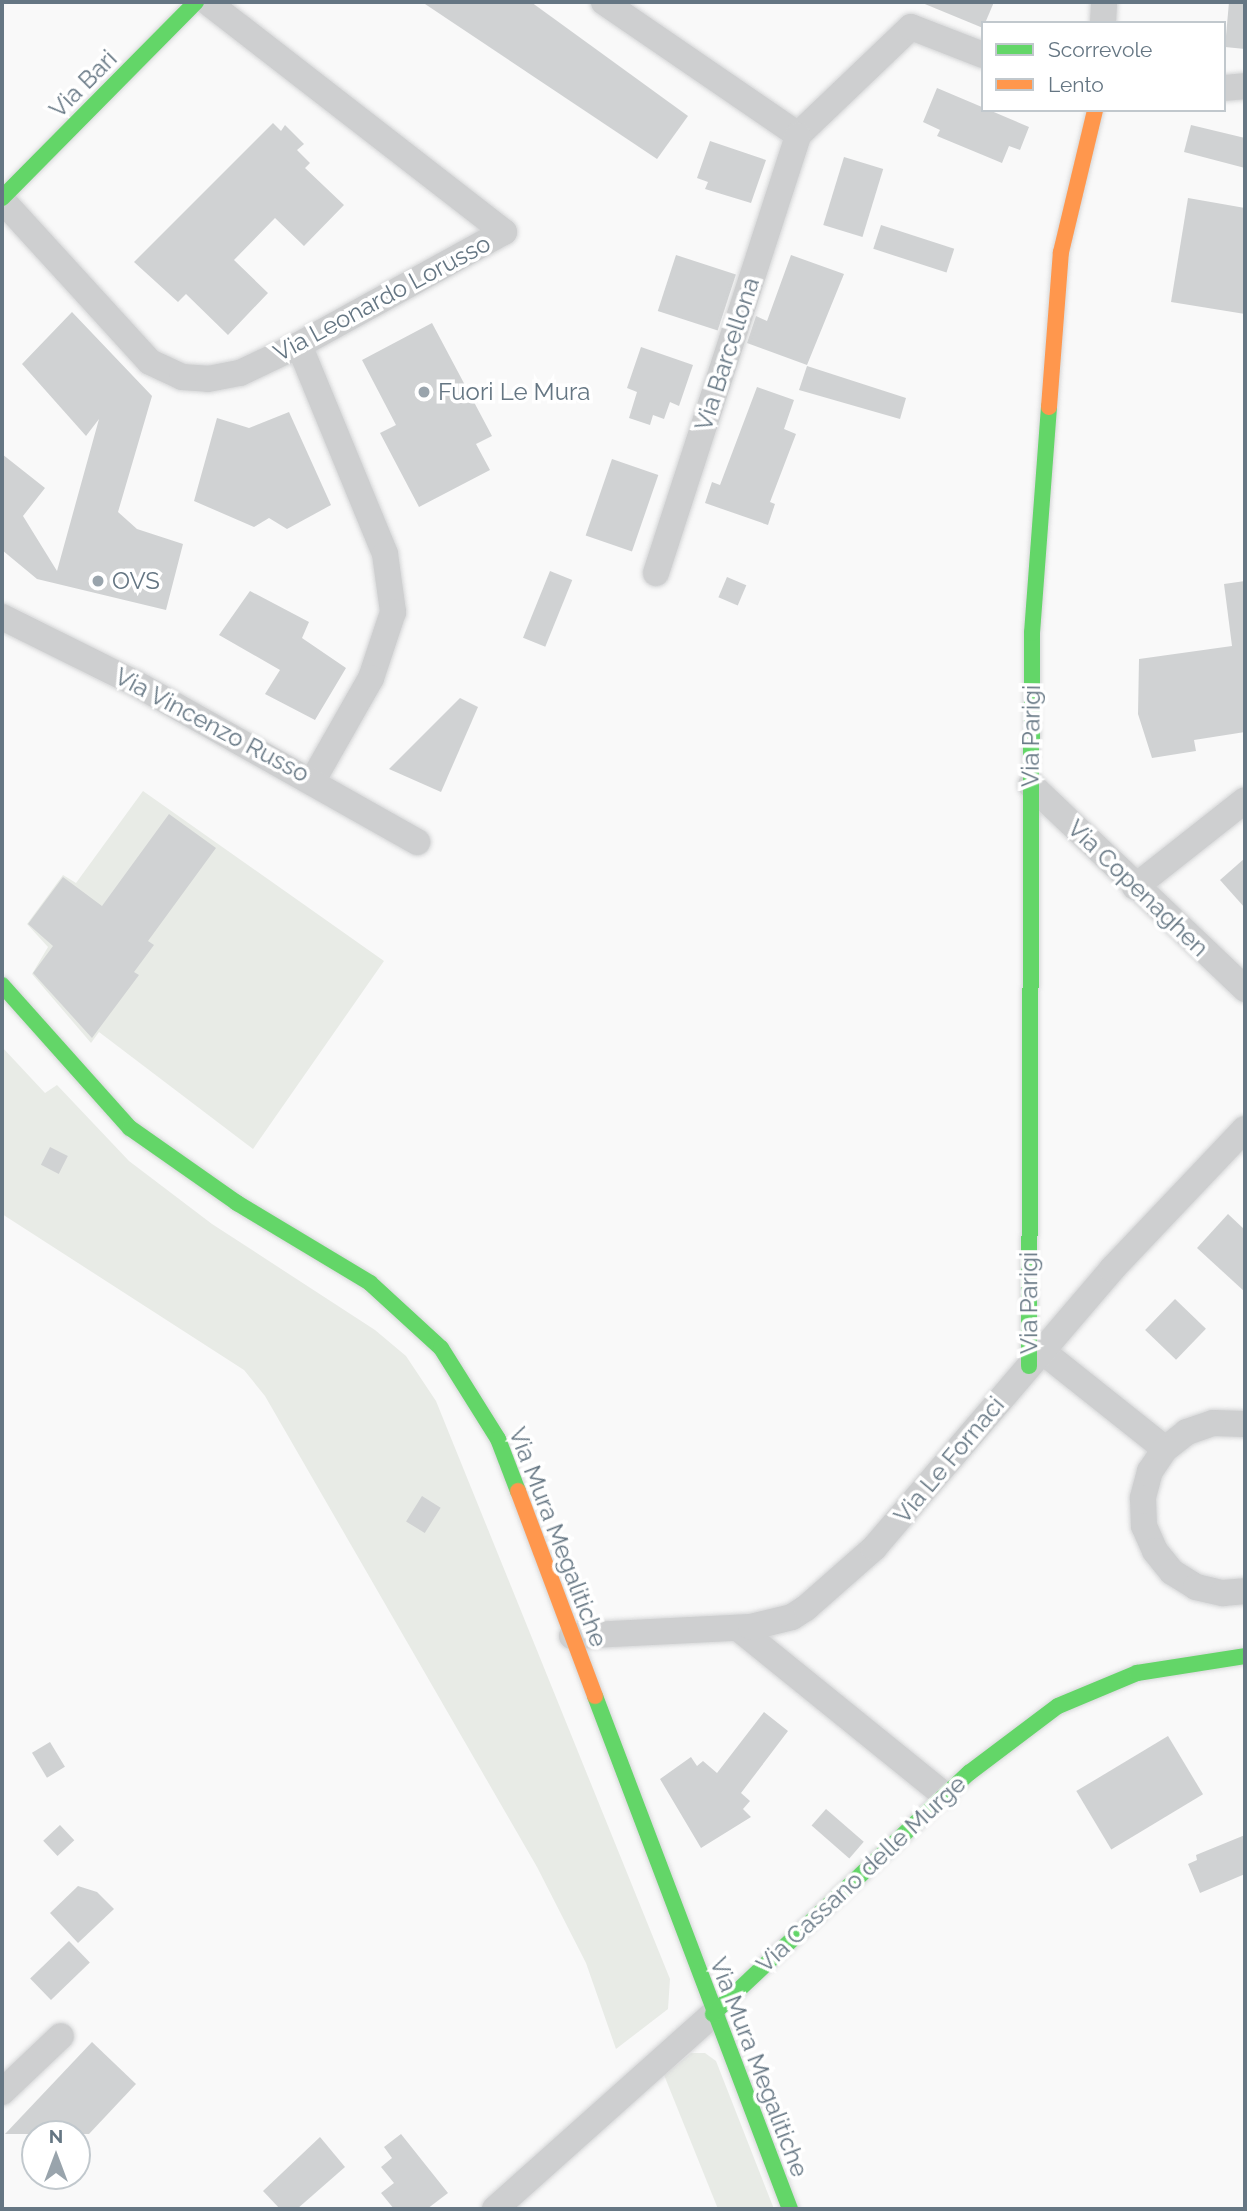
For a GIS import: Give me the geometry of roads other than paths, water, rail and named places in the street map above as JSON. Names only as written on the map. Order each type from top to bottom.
[{"type":"street","name":"Via Bari","points":[[2,199],[197,2]]},
{"type":"street","name":"Via Leonardo Lorusso","points":[[2,199],[150,362],[164,370],[208,379],[240,373],[299,345],[505,232],[207,2]]},
{"type":"street","points":[[604,2],[798,135],[911,27],[981,54]]},
{"type":"street","points":[[1102,21],[1104,2]]},
{"type":"street","points":[[1226,88],[1245,86]]},
{"type":"street","name":"Via Parigi","points":[[1035,1359],[1032,633],[1061,252],[1095,112]]},
{"type":"street","name":"Via Barcellona","points":[[656,573],[798,135]]},
{"type":"street","points":[[299,345],[385,554],[393,612],[371,678],[313,780]]},
{"type":"street","name":"Via Vincenzo Russo","points":[[2,617],[313,780],[417,842]]},
{"type":"street","name":"Via Copenaghen","points":[[1031,785],[1245,989]]},
{"type":"street","points":[[1135,887],[1245,800]]},
{"type":"street","name":"Via Mura Megalitiche","points":[[2,985],[130,1128],[237,1203],[370,1283],[441,1348],[498,1439],[713,2014],[790,2209]]},
{"type":"street","name":"Via Le Fornaci","points":[[572,1636],[738,1628],[799,1613],[874,1548],[1112,1269],[1245,1129]]},
{"type":"street","points":[[1035,1359],[1165,1449]]},
{"type":"street","points":[[1245,1423],[1213,1423],[1187,1432],[1165,1449],[1150,1472],[1143,1498],[1144,1526],[1154,1551],[1172,1572],[1196,1587],[1223,1593],[1245,1591]]},
{"type":"street","points":[[738,1628],[944,1795]]},
{"type":"street","name":"Via Cassano delle Murge","points":[[495,2209],[713,2014],[944,1795],[1058,1706],[1137,1673],[1245,1656]]},
{"type":"street","points":[[2,2092],[61,2036]]},
{"type":"place","name":"Fuori Le Mura","points":[[424,392]]},
{"type":"place","name":"OVS","points":[[98,581]]}]
